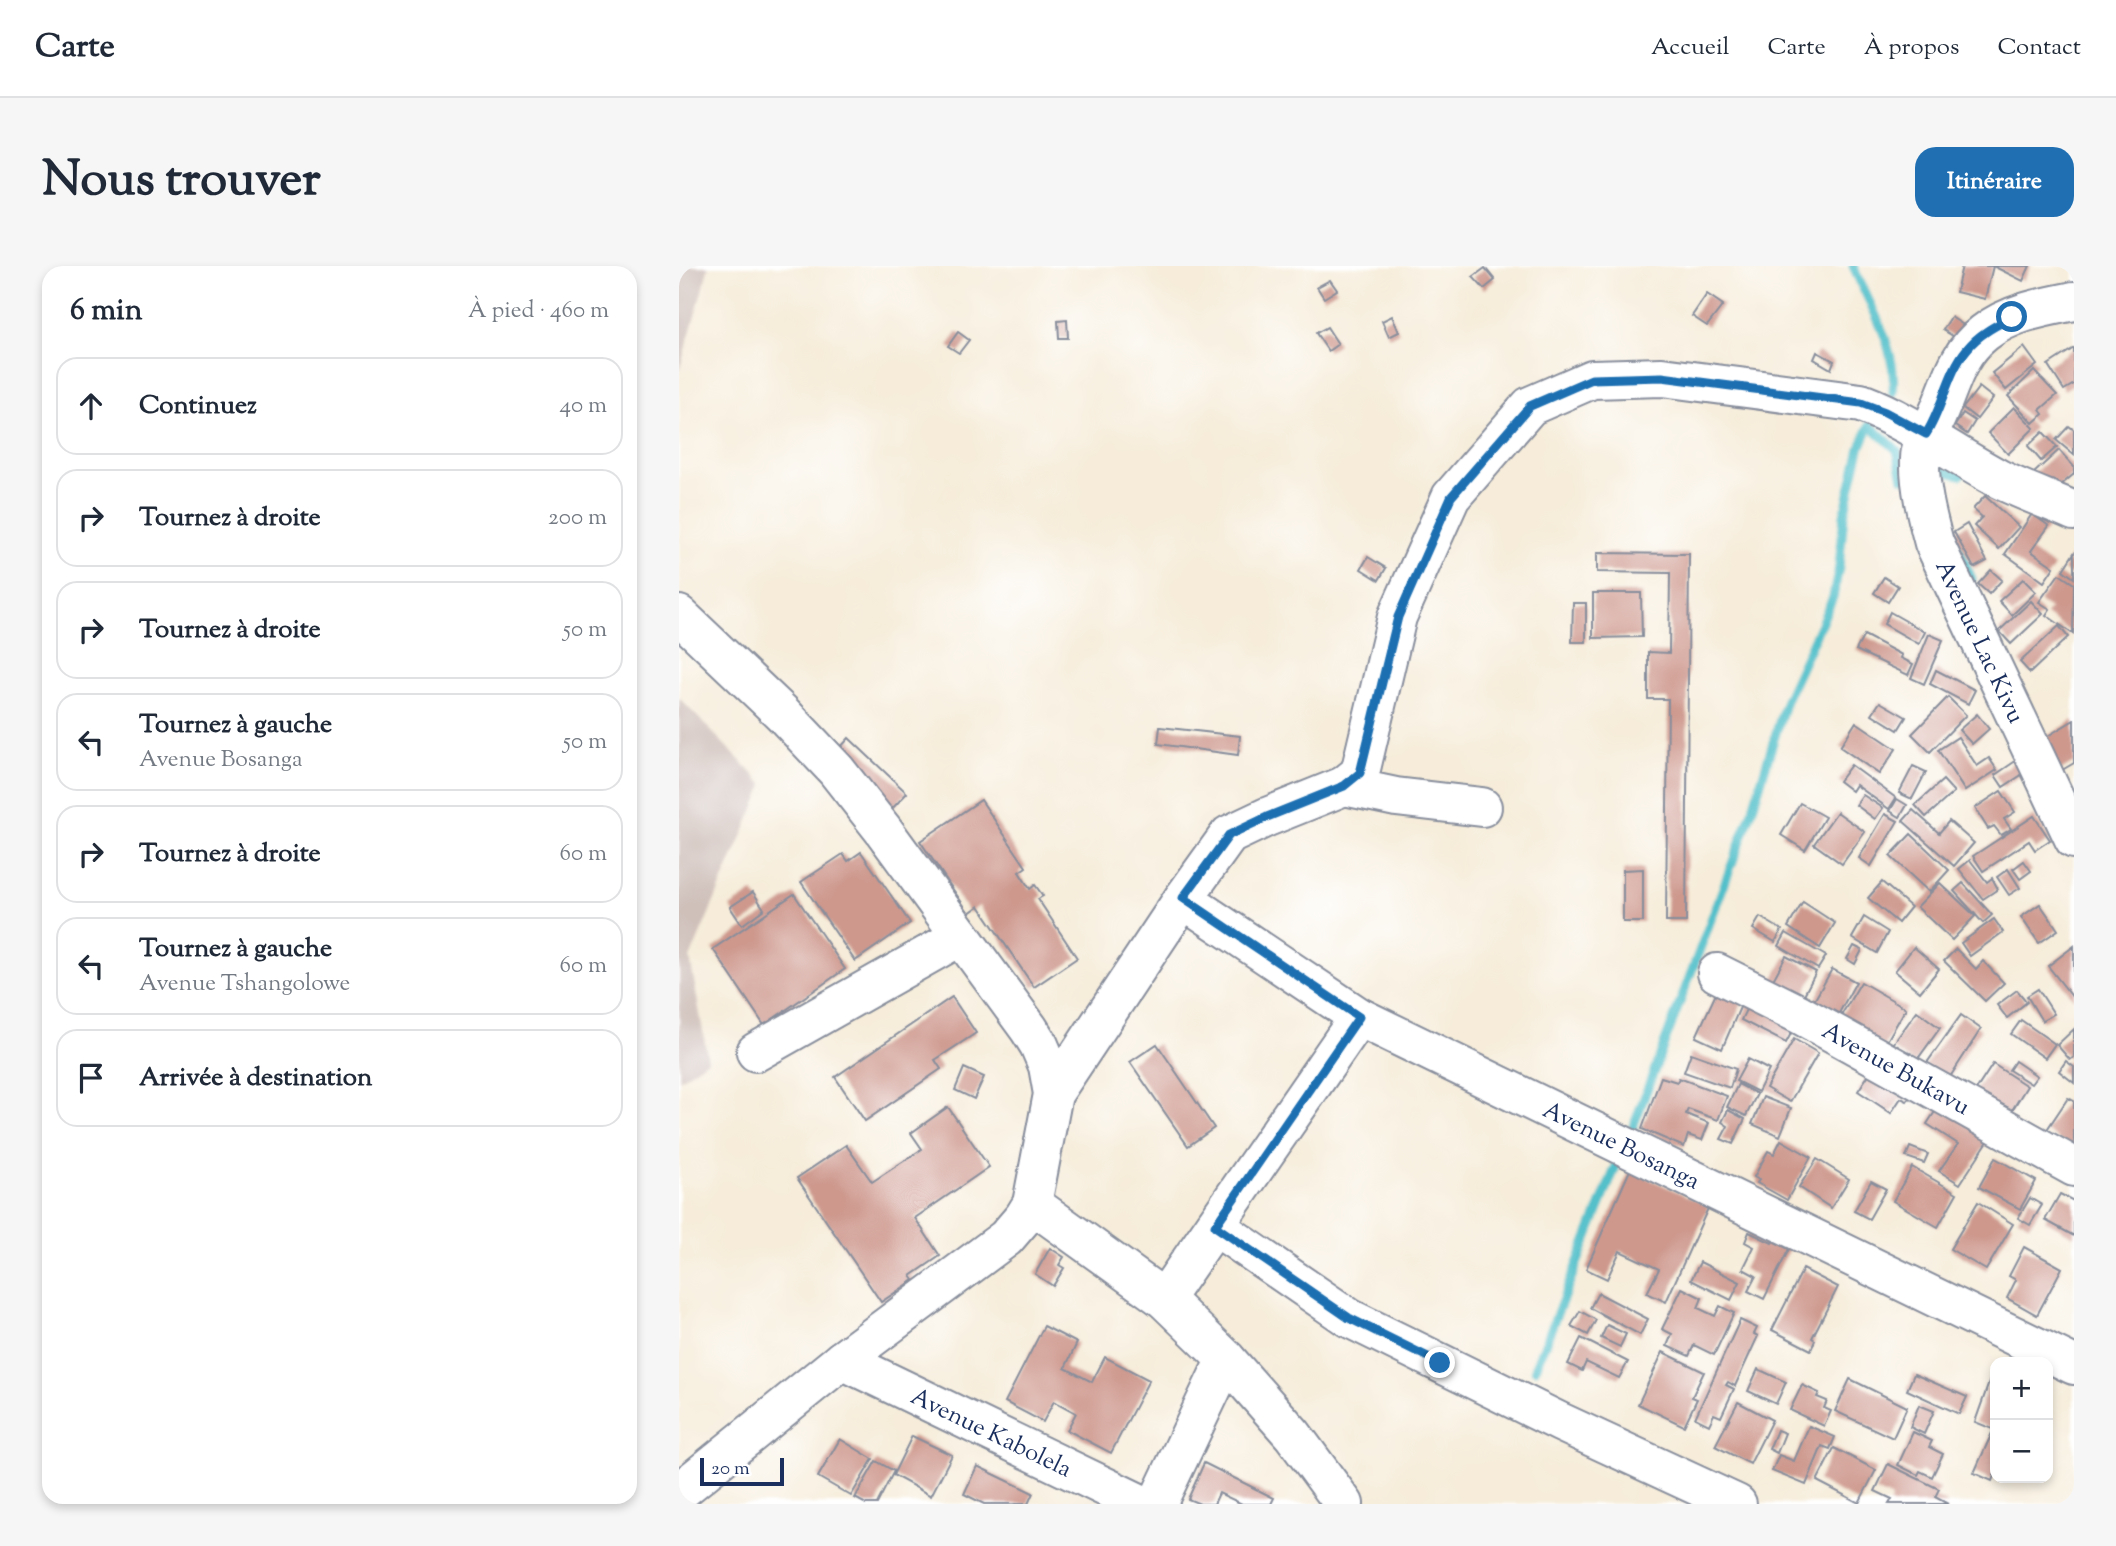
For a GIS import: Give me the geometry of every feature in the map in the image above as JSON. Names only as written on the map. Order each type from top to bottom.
[{"type":"street","name":"Avenue Lac Kivu","points":[[2074,301],[2042,307],[2012,317],[1986,331],[1966,350],[1951,376],[1935,420],[1926,434],[1920,457],[1926,516],[1934,543],[2074,839]]},
{"type":"street","points":[[1053,1094],[1183,898],[1229,835],[1344,786],[1360,773],[1398,617],[1451,497],[1530,406],[1592,379],[1662,377],[1861,403],[1885,412],[1926,434],[1999,479],[2074,511]]},
{"type":"street","points":[[679,615],[782,713],[836,770],[884,831],[1039,1045],[1048,1066],[1053,1094],[1032,1204],[1006,1238],[842,1360],[679,1492]]},
{"type":"street","points":[[1344,786],[1396,797],[1482,807]]},
{"type":"street","name":"Avenue Bosanga","points":[[1183,898],[1359,1017],[2074,1365]]},
{"type":"street","points":[[756,1052],[961,936]]},
{"type":"street","name":"Avenue Bukavu","points":[[1717,973],[1799,1014],[2074,1167]]},
{"type":"street","points":[[1164,1299],[1359,1017]]},
{"type":"street","points":[[1032,1204],[1164,1299],[1226,1359],[1293,1435],[1344,1504]]},
{"type":"street","points":[[1215,1226],[1349,1318],[1560,1422],[1737,1504]]},
{"type":"street","points":[[1157,1504],[1226,1359]]},
{"type":"street","name":"Avenue Kabolela","points":[[842,1360],[1141,1504]]},
{"type":"shaded area","points":[[679,266],[709,266],[679,372]]},
{"type":"shaded area","points":[[679,698],[764,785],[690,958],[708,1060],[679,1080]]},
{"type":"building","points":[[1962,266],[1993,266],[1985,299],[1956,292]]},
{"type":"building","points":[[1993,266],[2030,266],[2023,281]]},
{"type":"building","points":[[1485,268],[1495,280],[1484,289],[1473,277]]},
{"type":"building","points":[[1330,280],[1337,290],[1324,298],[1317,287]]},
{"type":"building","points":[[1707,294],[1723,305],[1707,326],[1692,316]]},
{"type":"building","points":[[1392,316],[1399,332],[1389,337],[1382,321]]},
{"type":"building","points":[[1951,317],[1965,326],[1958,339],[1943,330]]},
{"type":"building","points":[[1067,320],[1068,338],[1059,338],[1058,321]]},
{"type":"building","points":[[1327,327],[1338,344],[1328,351],[1316,333]]},
{"type":"building","points":[[958,332],[969,340],[959,353],[948,346]]},
{"type":"building","points":[[2024,347],[2037,365],[2006,390],[1992,373]]},
{"type":"building","points":[[2074,348],[2074,384],[2064,390],[2048,365]]},
{"type":"building","points":[[1817,352],[1834,361],[1831,369],[1814,359]]},
{"type":"building","points":[[2034,371],[2057,395],[2040,410],[2043,414],[2033,423],[2008,396]]},
{"type":"building","points":[[1979,387],[1993,398],[1977,419],[1963,408]]},
{"type":"building","points":[[2014,407],[2034,428],[2008,454],[1988,433]]},
{"type":"building","points":[[1963,413],[1975,421],[1967,434],[1955,426]]},
{"type":"building","points":[[2069,426],[2074,430],[2074,455],[2056,440]]},
{"type":"building","points":[[2043,432],[2057,447],[2041,461],[2028,446]]},
{"type":"building","points":[[2059,450],[2074,467],[2074,474],[2061,485],[2059,500],[2034,473]]},
{"type":"building","points":[[1985,496],[2019,527],[1999,549],[1974,526],[1982,517],[1973,509]]},
{"type":"building","points":[[2032,514],[2049,526],[2031,551],[2054,567],[2044,582],[2005,554]]},
{"type":"building","points":[[1967,524],[1987,561],[1974,568],[1954,532]]},
{"type":"building","points":[[1597,553],[1689,554],[1686,922],[1666,922],[1668,699],[1648,699],[1648,652],[1669,653],[1670,573],[1597,572]]},
{"type":"building","points":[[2074,553],[2074,578],[2063,570]]},
{"type":"building","points":[[1368,557],[1386,568],[1379,580],[1361,569]]},
{"type":"building","points":[[1991,570],[2002,580],[1989,594],[1978,584]]},
{"type":"building","points":[[2059,574],[2074,584],[2073,634],[2046,615],[2050,609],[2039,602]]},
{"type":"building","points":[[1884,577],[1898,586],[1888,602],[1874,593]]},
{"type":"building","points":[[2023,579],[2036,592],[2012,615],[1999,601]]},
{"type":"building","points":[[1593,593],[1641,593],[1642,637],[1593,638]]},
{"type":"building","points":[[2031,601],[2043,614],[2011,644],[1999,631]]},
{"type":"building","points":[[1573,603],[1586,603],[1586,642],[1572,642]]},
{"type":"building","points":[[1890,612],[1925,632],[1919,644],[1884,624]]},
{"type":"building","points":[[2059,626],[2068,637],[2030,673],[2020,662]]},
{"type":"building","points":[[1929,634],[1943,640],[1924,684],[1911,678]]},
{"type":"building","points":[[1864,635],[1902,655],[1901,658],[1913,664],[1908,675],[1856,650]]},
{"type":"building","points":[[1936,670],[1975,690],[1968,704],[1930,684]]},
{"type":"building","points":[[1948,697],[1966,715],[1930,752],[1912,734]]},
{"type":"building","points":[[1880,702],[1906,717],[1898,730],[1872,714]]},
{"type":"building","points":[[1977,714],[1989,729],[1972,744],[1959,730]]},
{"type":"building","points":[[2074,720],[2074,763],[2052,776],[2033,745]]},
{"type":"building","points":[[1856,722],[1896,749],[1879,774],[1840,747]]},
{"type":"building","points":[[1160,727],[1240,736],[1238,755],[1158,744]]},
{"type":"building","points":[[1958,737],[1977,766],[1989,758],[1997,770],[1965,791],[1938,750]]},
{"type":"building","points":[[849,738],[907,793],[888,813],[831,758]]},
{"type":"building","points":[[2020,758],[2029,770],[2003,787],[1995,775]]},
{"type":"building","points":[[1851,765],[1896,798],[1889,809],[1856,785],[1852,791],[1839,781]]},
{"type":"building","points":[[1913,766],[1926,772],[1912,799],[1899,793]]},
{"type":"building","points":[[1943,780],[1954,792],[1926,817],[1915,805]]},
{"type":"building","points":[[2001,791],[2015,812],[2004,819],[2011,829],[2001,835],[1994,826],[1988,829],[1975,808]]},
{"type":"building","points":[[1863,795],[1883,808],[1875,819],[1856,805]]},
{"type":"building","points":[[1897,799],[1907,805],[1900,817],[1890,811]]},
{"type":"building","points":[[981,800],[1026,867],[1019,872],[1030,889],[1035,885],[1043,896],[1038,899],[1077,958],[1034,987],[979,906],[969,913],[920,841]]},
{"type":"building","points":[[1800,803],[1825,817],[1805,850],[1781,835]]},
{"type":"building","points":[[1913,810],[1939,833],[1949,821],[1974,843],[1954,866],[1903,821]]},
{"type":"building","points":[[1837,812],[1865,832],[1842,864],[1814,844]]},
{"type":"building","points":[[1885,814],[1898,821],[1871,866],[1859,858]]},
{"type":"building","points":[[2034,816],[2050,840],[2035,850],[2029,841],[1983,871],[1973,856]]},
{"type":"building","points":[[1911,834],[1949,870],[1929,892],[1890,856]]},
{"type":"building","points":[[861,852],[910,923],[855,961],[801,882],[843,854],[848,861]]},
{"type":"building","points":[[1970,860],[1987,882],[1992,878],[1998,889],[1983,899],[1959,869]]},
{"type":"building","points":[[2024,861],[2031,871],[2020,879],[2013,869]]},
{"type":"building","points":[[1643,869],[1643,922],[1623,922],[1623,870]]},
{"type":"building","points":[[2008,869],[2020,888],[2009,895],[1997,877]]},
{"type":"building","points":[[1882,882],[1911,907],[1898,923],[1868,898]]},
{"type":"building","points":[[1940,883],[1975,916],[1952,940],[1917,907]]},
{"type":"building","points":[[1963,883],[1992,915],[1983,923],[1954,891]]},
{"type":"building","points":[[753,892],[764,909],[742,925],[730,907]]},
{"type":"building","points":[[794,894],[845,969],[764,1025],[713,949]]},
{"type":"building","points":[[1803,902],[1835,923],[1820,948],[1788,927]]},
{"type":"building","points":[[2040,904],[2058,930],[2039,943],[2021,917]]},
{"type":"building","points":[[1760,917],[1782,930],[1775,942],[1753,929]]},
{"type":"building","points":[[1864,917],[1888,932],[1877,953],[1852,938]]},
{"type":"building","points":[[1994,919],[2003,932],[1970,956],[1961,943]]},
{"type":"building","points":[[1786,933],[1826,956],[1818,969],[1779,946]]},
{"type":"building","points":[[1854,946],[1862,950],[1855,964],[1847,959]]},
{"type":"building","points":[[2074,946],[2074,999],[2048,966]]},
{"type":"building","points":[[1914,947],[1939,969],[1920,992],[1895,971]]},
{"type":"building","points":[[1956,949],[1976,969],[1983,961],[2004,983],[1985,1001],[1944,961]]},
{"type":"building","points":[[1786,956],[1816,972],[1798,1006],[1768,989]]},
{"type":"building","points":[[1832,969],[1856,982],[1833,1024],[1809,1010]]},
{"type":"building","points":[[1861,982],[1906,1008],[1884,1046],[1839,1019]]},
{"type":"building","points":[[1719,987],[1744,998],[1722,1049],[1696,1037]]},
{"type":"building","points":[[2038,989],[2054,1014],[2042,1021],[2027,996]]},
{"type":"building","points":[[2017,990],[2027,1002],[2007,1018],[1997,1005]]},
{"type":"building","points":[[952,997],[976,1033],[935,1060],[941,1069],[865,1121],[835,1077]]},
{"type":"building","points":[[1751,999],[1797,1022],[1786,1043],[1741,1020]]},
{"type":"building","points":[[1917,1011],[1940,1028],[1914,1064],[1891,1047]]},
{"type":"building","points":[[1961,1015],[1981,1029],[1948,1080],[1924,1067]]},
{"type":"building","points":[[2021,1020],[2055,1044],[2045,1058],[2011,1034]]},
{"type":"building","points":[[2074,1029],[2074,1057],[2070,1060],[2057,1045]]},
{"type":"building","points":[[1794,1039],[1818,1053],[1790,1102],[1766,1088]]},
{"type":"building","points":[[1157,1044],[1214,1128],[1188,1146],[1130,1062]]},
{"type":"building","points":[[1691,1053],[1736,1069],[1730,1088],[1684,1072]]},
{"type":"building","points":[[1748,1059],[1769,1070],[1758,1092],[1736,1081]]},
{"type":"building","points":[[2015,1061],[2037,1076],[2031,1084],[2009,1070]]},
{"type":"building","points":[[2066,1061],[2074,1067],[2074,1083],[2059,1071]]},
{"type":"building","points":[[1993,1064],[2027,1086],[2009,1115],[1974,1093]]},
{"type":"building","points":[[1875,1065],[1914,1091],[1907,1101],[1901,1098],[1891,1113],[1858,1091]]},
{"type":"building","points":[[964,1068],[984,1077],[974,1099],[955,1090]]},
{"type":"building","points":[[1661,1077],[1677,1082],[1679,1078],[1727,1096],[1718,1120],[1688,1109],[1686,1114],[1709,1123],[1702,1140],[1688,1135],[1684,1147],[1642,1129]]},
{"type":"building","points":[[1738,1084],[1757,1094],[1746,1116],[1727,1107]]},
{"type":"building","points":[[1763,1097],[1791,1108],[1780,1136],[1752,1124]]},
{"type":"building","points":[[2068,1098],[2074,1101],[2074,1143],[2071,1148],[2046,1131]]},
{"type":"building","points":[[948,1107],[989,1167],[915,1218],[940,1256],[911,1276],[914,1280],[881,1302],[797,1178],[846,1145],[872,1182],[922,1149],[911,1133]]},
{"type":"building","points":[[1938,1107],[1992,1135],[1960,1184],[1939,1171],[1958,1144],[1927,1124]]},
{"type":"building","points":[[1728,1110],[1745,1119],[1733,1144],[1721,1139],[1728,1126],[1722,1122]]},
{"type":"building","points":[[1781,1140],[1811,1157],[1787,1200],[1757,1183],[1759,1180],[1754,1177],[1768,1151],[1774,1154]]},
{"type":"building","points":[[1910,1147],[1928,1154],[1924,1163],[1906,1157]]},
{"type":"building","points":[[1995,1158],[2036,1181],[2020,1209],[1979,1187]]},
{"type":"building","points":[[1817,1159],[1849,1179],[1831,1208],[1799,1187]]},
{"type":"building","points":[[1912,1167],[1957,1193],[1938,1227],[1893,1201]]},
{"type":"building","points":[[1630,1170],[1709,1206],[1666,1302],[1647,1293],[1659,1269],[1620,1251],[1607,1279],[1586,1269]]},
{"type":"building","points":[[1871,1181],[1886,1189],[1869,1219],[1854,1211]]},
{"type":"building","points":[[2060,1194],[2074,1201],[2074,1236],[2045,1220]]},
{"type":"building","points":[[2030,1198],[2042,1205],[2030,1225],[2018,1218]]},
{"type":"building","points":[[1978,1202],[2013,1224],[1986,1270],[1950,1249]]},
{"type":"building","points":[[1749,1232],[1789,1249],[1764,1299],[1748,1291],[1756,1276],[1743,1269],[1754,1247],[1745,1242]]},
{"type":"building","points":[[2024,1247],[2062,1268],[2037,1315],[2007,1298],[2016,1280],[2009,1276]]},
{"type":"building","points":[[1050,1248],[1064,1257],[1059,1265],[1064,1268],[1053,1286],[1035,1274]]},
{"type":"building","points":[[1700,1262],[1740,1282],[1731,1300],[1691,1280]]},
{"type":"building","points":[[1803,1269],[1838,1287],[1812,1338],[1815,1340],[1811,1350],[1772,1330]]},
{"type":"building","points":[[1682,1288],[1702,1298],[1698,1308],[1715,1316],[1720,1306],[1734,1313],[1714,1355],[1694,1345],[1689,1356],[1667,1346],[1672,1334],[1662,1329]]},
{"type":"building","points":[[1598,1293],[1648,1319],[1640,1335],[1590,1308]]},
{"type":"building","points":[[1580,1311],[1596,1320],[1588,1335],[1571,1326]]},
{"type":"building","points":[[1740,1320],[1757,1328],[1754,1334],[1758,1336],[1735,1386],[1728,1382],[1726,1385],[1734,1389],[1721,1417],[1714,1414],[1709,1425],[1695,1418]]},
{"type":"building","points":[[1607,1325],[1626,1334],[1620,1347],[1601,1338]]},
{"type":"building","points":[[1044,1326],[1077,1343],[1065,1368],[1092,1382],[1105,1357],[1149,1380],[1111,1453],[1067,1430],[1076,1413],[1054,1401],[1043,1422],[1005,1402]]},
{"type":"building","points":[[1581,1338],[1628,1362],[1619,1378],[1586,1362],[1582,1371],[1568,1364]]},
{"type":"building","points":[[1663,1352],[1704,1372],[1692,1397],[1697,1399],[1684,1426],[1638,1404]]},
{"type":"building","points":[[1758,1369],[1786,1382],[1776,1404],[1748,1391]]},
{"type":"building","points":[[1914,1374],[1967,1397],[1959,1414],[1907,1390]]},
{"type":"building","points":[[1850,1379],[1907,1407],[1893,1438],[1835,1411]]},
{"type":"building","points":[[1990,1380],[1990,1428],[1975,1422]]},
{"type":"building","points":[[1802,1385],[1819,1393],[1817,1397],[1827,1401],[1824,1408],[1831,1411],[1824,1426],[1790,1410]]},
{"type":"building","points":[[1738,1402],[1772,1420],[1750,1464],[1715,1446]]},
{"type":"building","points":[[1919,1405],[1934,1411],[1924,1434],[1910,1427]]},
{"type":"building","points":[[1809,1426],[1835,1437],[1830,1449],[1822,1446],[1806,1485],[1772,1471],[1779,1455],[1794,1461]]},
{"type":"building","points":[[1777,1430],[1785,1433],[1777,1453],[1769,1449]]},
{"type":"building","points":[[1913,1432],[1932,1441],[1929,1447],[1943,1454],[1932,1477],[1920,1471],[1918,1475],[1898,1465]]},
{"type":"building","points":[[912,1436],[952,1455],[931,1496],[893,1475]]},
{"type":"building","points":[[1990,1437],[1990,1480],[1974,1473]]},
{"type":"building","points":[[840,1439],[873,1459],[851,1496],[818,1477]]},
{"type":"building","points":[[1834,1448],[1876,1470],[1859,1503],[1817,1481]]},
{"type":"building","points":[[876,1461],[894,1471],[877,1504],[866,1504],[855,1498]]},
{"type":"building","points":[[1204,1463],[1274,1498],[1271,1504],[1242,1504],[1219,1493],[1214,1504],[1200,1504],[1188,1499]]},
{"type":"building","points":[[1888,1464],[1939,1489],[1935,1497],[1948,1504],[1889,1504],[1892,1499],[1875,1491]]},
{"type":"building","points":[[977,1466],[1033,1493],[1028,1504],[984,1504],[964,1494]]},
{"type":"waterway","points":[[1853,266],[1887,343],[1893,393]]},
{"type":"waterway","points":[[1633,1127],[1753,808],[1786,700],[1833,597],[1844,515],[1860,448],[1870,425],[1897,450],[1903,478]]},
{"type":"waterway","points":[[1930,468],[1961,475]]},
{"type":"waterway","points":[[1946,521],[1972,579]]},
{"type":"waterway","points":[[1535,1369],[1618,1161]]},
{"type":"route","points":[[1440,1363],[1349,1318],[1215,1226],[1359,1017],[1183,898],[1229,835],[1344,786],[1360,773],[1398,617],[1451,497],[1530,406],[1592,379],[1662,377],[1861,403],[1885,412],[1926,434],[1935,420],[1951,376],[1966,350],[1986,331],[2012,317]]}]
